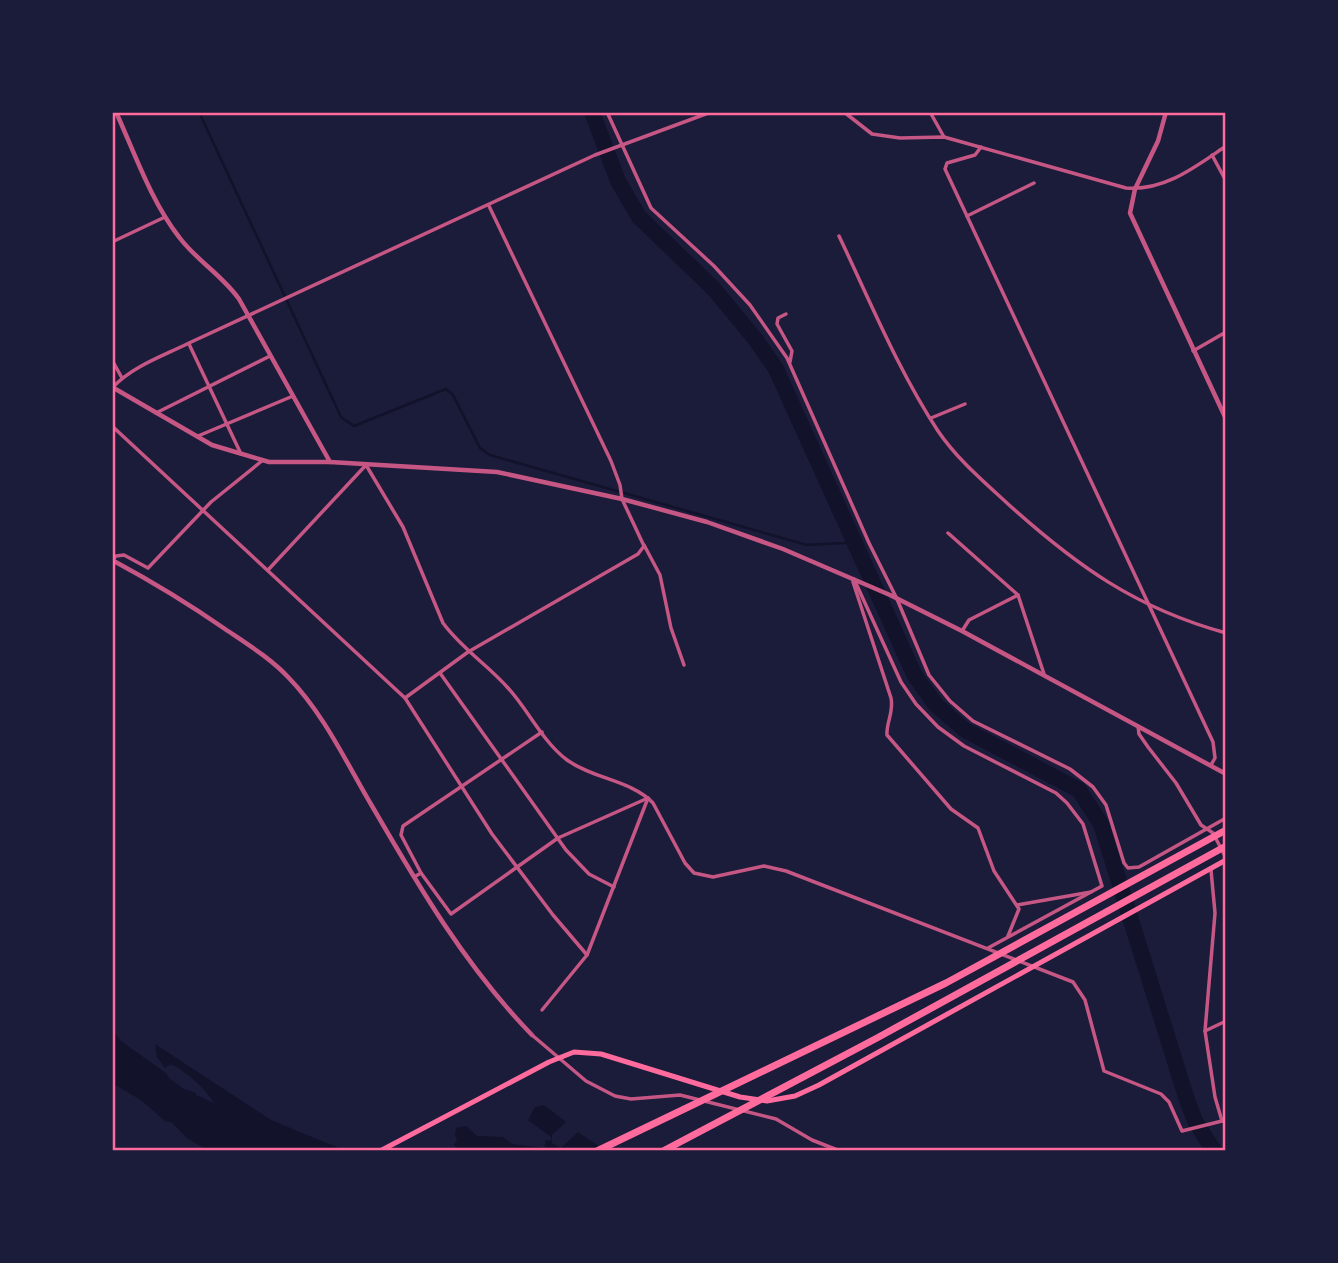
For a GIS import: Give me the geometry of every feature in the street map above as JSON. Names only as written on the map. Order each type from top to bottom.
[{"type":"highway","points":[[597,1151],[934,989],[1226,830]]},
{"type":"highway","points":[[663,1151],[877,1038],[1226,846]]},
{"type":"main road","points":[[380,1151],[549,1062],[574,1052],[601,1054],[740,1097],[767,1101],[786,1098],[819,1085],[1226,859]]},
{"type":"street","points":[[116,112],[165,217],[181,240],[231,288],[330,463]]},
{"type":"street","points":[[607,112],[618,145],[651,208],[714,266],[750,305],[790,363],[869,543],[897,598],[925,668],[950,701],[973,721],[1070,769],[1093,787],[1106,805],[1124,863],[1128,868],[1139,867],[1226,818]]},
{"type":"street","points":[[711,112],[595,155],[189,343],[122,378],[112,388],[196,437],[242,456],[263,460],[497,472],[622,499],[706,522],[897,598],[1226,774]]},
{"type":"street","points":[[844,112],[872,134],[900,138],[944,137],[1115,186],[1135,189],[1168,182],[1226,146]]},
{"type":"street","points":[[930,112],[944,137]]},
{"type":"street","points":[[1166,112],[1158,141],[1135,189],[1130,208],[1131,218],[1226,419]]},
{"type":"street","points":[[981,147],[975,155],[945,166],[1213,742],[1214,758],[1210,765]]},
{"type":"street","points":[[1212,155],[1226,181]]},
{"type":"street","points":[[967,216],[1034,183]]},
{"type":"street","points":[[489,205],[611,461],[622,499],[660,575],[673,635],[684,665]]},
{"type":"street","points":[[112,242],[165,217]]},
{"type":"street","points":[[839,236],[931,418],[962,461],[1043,535],[1100,579],[1147,605],[1226,633]]},
{"type":"street","points":[[786,314],[778,318],[777,324],[792,351],[790,363]]},
{"type":"street","points":[[1194,351],[1226,332]]},
{"type":"street","points":[[189,343],[242,456]]},
{"type":"street","points":[[156,413],[270,356]]},
{"type":"street","points":[[112,360],[122,378]]},
{"type":"street","points":[[196,437],[293,396]]},
{"type":"street","points":[[931,418],[965,404]]},
{"type":"street","points":[[112,426],[405,698],[516,868],[587,955]]},
{"type":"street","points":[[263,460],[224,490],[148,568],[124,555],[116,556],[112,560],[215,622],[261,654],[288,677],[327,728],[413,877],[481,978],[532,1035],[557,1058],[586,1081],[615,1096],[631,1099],[680,1095],[776,1119],[812,1140],[839,1151]]},
{"type":"street","points":[[268,570],[366,465]]},
{"type":"street","points":[[366,465],[403,527],[443,623],[468,652],[509,688],[562,756],[574,765],[637,790],[648,798],[685,863],[700,876],[713,877],[757,866],[786,871],[1073,982],[1085,1000],[1104,1070],[1161,1094],[1168,1102],[1180,1129],[1185,1131],[1224,1120],[1215,1097],[1205,1031],[1215,914],[1211,869]]},
{"type":"street","points":[[948,533],[1018,595],[1044,675]]},
{"type":"street","points":[[405,698],[468,652],[638,554],[642,550],[643,541]]},
{"type":"street","points":[[854,579],[901,682],[922,710],[938,727],[964,746],[1056,793],[1083,824],[1102,883],[1100,889],[988,948]]},
{"type":"street","points":[[854,579],[891,698],[887,736],[951,809],[978,828],[994,871],[1019,909],[1008,938]]},
{"type":"street","points":[[962,631],[969,620],[1018,595]]},
{"type":"street","points":[[440,673],[583,869],[596,879],[614,887]]},
{"type":"street","points":[[1138,726],[1139,734],[1176,783],[1194,814],[1206,829],[1213,833],[1226,859]]},
{"type":"street","points":[[542,732],[400,830],[421,873],[451,914],[558,838],[648,798]]},
{"type":"street","points":[[542,1010],[587,955],[648,798]]},
{"type":"street","points":[[413,877],[421,873]]},
{"type":"street","points":[[1017,905],[1093,893]]},
{"type":"street","points":[[1205,1031],[1226,1021]]},
{"type":"shaded area","points":[[112,1030],[122,1042],[184,1089],[214,1103],[183,1071],[171,1064],[165,1068],[157,1057],[155,1044],[271,1120],[346,1151],[210,1151],[188,1139],[171,1122],[165,1121],[141,1100],[112,1083]]},
{"type":"shaded area","points":[[544,1105],[566,1122],[552,1135],[552,1143],[561,1148],[578,1132],[606,1151],[461,1151],[454,1145],[457,1140],[456,1128],[466,1126],[477,1136],[503,1137],[512,1144],[544,1148],[546,1140],[551,1141],[551,1137],[528,1120],[535,1107]]},
{"type":"waterway","points":[[199,112],[341,417],[354,426],[446,389],[453,395],[480,448],[490,455],[807,545],[854,540]]},
{"type":"waterway","points":[[592,112],[618,181],[639,217],[714,289],[776,369],[915,676],[936,705],[965,730],[1079,790],[1101,824],[1187,1100],[1195,1121],[1214,1151]]}]
